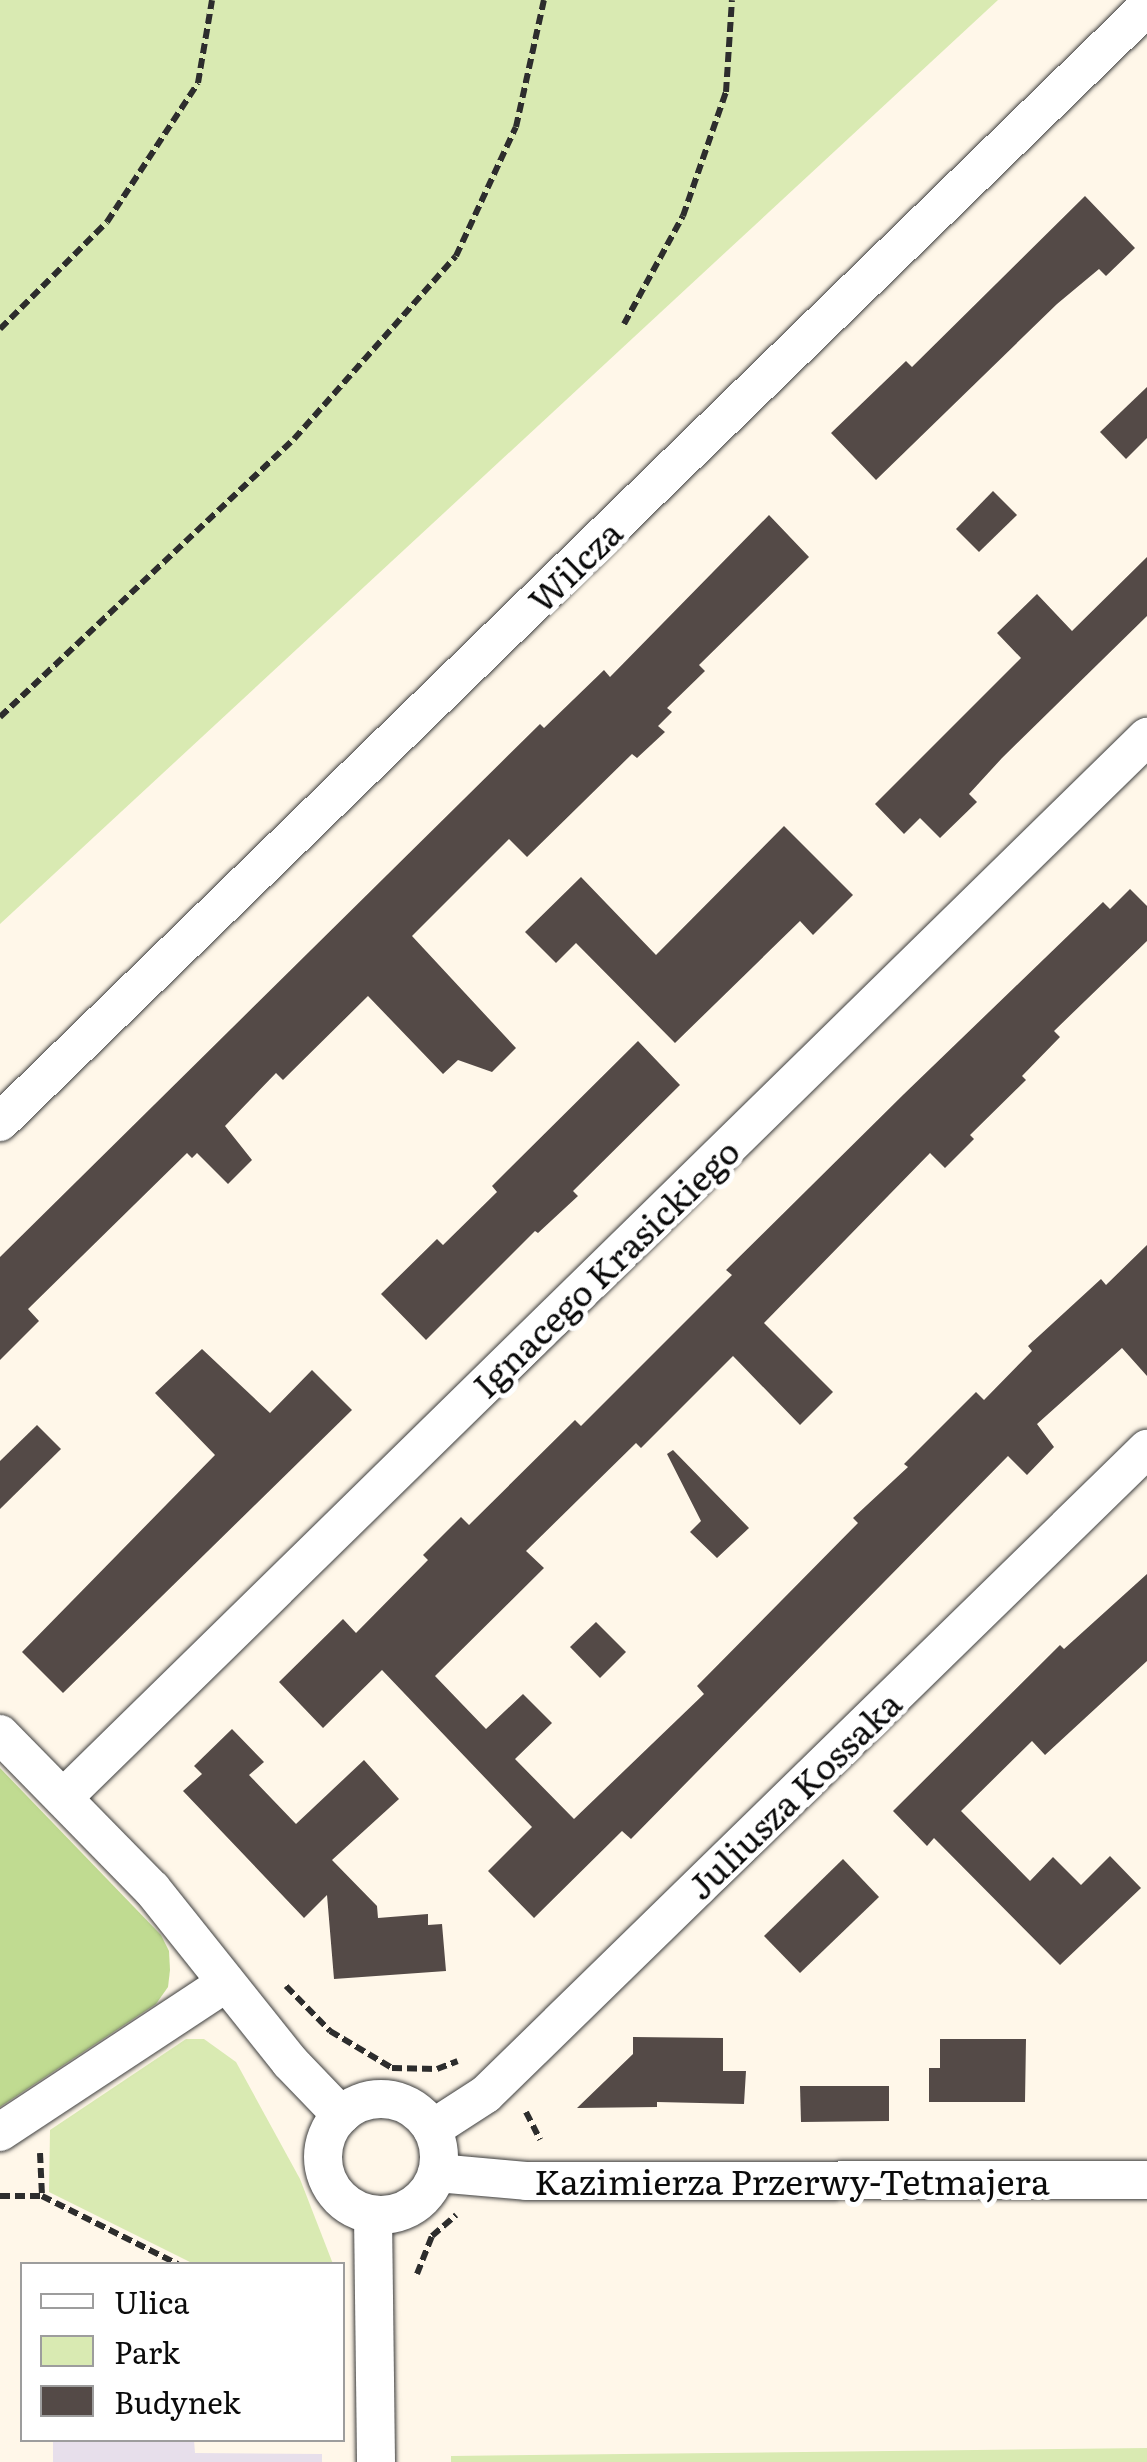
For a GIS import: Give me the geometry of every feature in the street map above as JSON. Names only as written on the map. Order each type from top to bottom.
[{"type":"street","name":"Wilcza","points":[[0,1122],[1147,7]]},
{"type":"street","name":"Ignacego Krasickiego","points":[[63,1798],[1147,736]]},
{"type":"street","name":"Juliusza Kossaka","points":[[432,2129],[486,2094],[1147,1450]]},
{"type":"street","points":[[0,1734],[152,1889],[226,1983],[341,2115]]},
{"type":"street","points":[[0,2132],[226,1983]]},
{"type":"street","points":[[390,2099],[414,2109],[432,2129],[438,2143],[438,2172],[424,2197],[413,2206],[373,2215],[346,2204],[328,2182],[322,2153],[332,2126],[363,2101],[390,2099]]},
{"type":"street","name":"Kazimierza Przerwy-Tetmajera","points":[[438,2172],[526,2181],[1147,2180]]},
{"type":"street","points":[[373,2215],[376,2462]]},
{"type":"path","points":[[0,329],[107,222],[198,83],[212,0]]},
{"type":"path","points":[[0,716],[294,439],[456,256],[516,127],[544,0]]},
{"type":"path","points":[[624,324],[683,216],[726,92],[732,0]]},
{"type":"path","points":[[526,2098],[526,2114],[546,2148]]},
{"type":"path","points":[[0,2196],[42,2196],[174,2262]]},
{"type":"shaded area","points":[[53,2442],[194,2442],[195,2453],[322,2454],[322,2462],[53,2462]]},
{"type":"green space","points":[[0,0],[998,0],[0,924]]},
{"type":"green space","points":[[0,1768],[161,1935],[169,1951],[170,1970],[168,1987],[156,2004],[0,2107]]},
{"type":"green space","points":[[186,2039],[204,2039],[236,2062],[300,2179],[332,2262],[190,2262],[49,2192],[50,2130]]},
{"type":"green space","points":[[1147,2448],[1147,2462],[451,2462],[451,2456]]},
{"type":"building","points":[[1085,196],[1135,248],[1106,276],[1099,269],[1057,304],[876,480],[831,433],[906,361],[912,367]]},
{"type":"building","points":[[1147,387],[1147,438],[1126,459],[1100,432]]},
{"type":"building","points":[[993,491],[1017,515],[979,552],[956,529]]},
{"type":"building","points":[[769,515],[809,557],[699,665],[705,671],[667,708],[672,712],[658,726],[665,732],[637,758],[632,754],[527,857],[509,839],[412,936],[516,1048],[492,1072],[458,1060],[443,1074],[368,996],[283,1080],[276,1073],[225,1126],[252,1160],[228,1184],[197,1153],[192,1158],[187,1153],[28,1309],[39,1321],[0,1360],[0,1257],[540,724],[544,728],[604,670],[610,677]]},
{"type":"building","points":[[1147,557],[1147,616],[1002,758],[969,794],[977,802],[940,838],[920,818],[904,834],[875,804],[1021,658],[997,633],[1037,594],[1072,631]]},
{"type":"building","points":[[784,826],[853,895],[813,935],[800,921],[675,1043],[576,943],[556,963],[525,932],[581,877],[656,955]]},
{"type":"building","points":[[1130,889],[1147,906],[1147,941],[1054,1031],[1060,1037],[1022,1076],[1026,1080],[970,1135],[974,1139],[945,1168],[930,1153],[764,1323],[833,1392],[800,1425],[733,1356],[641,1448],[636,1443],[526,1551],[544,1568],[435,1676],[486,1729],[523,1694],[552,1723],[515,1759],[574,1819],[704,1694],[697,1686],[858,1523],[853,1518],[908,1467],[904,1464],[976,1392],[984,1400],[1032,1351],[1028,1346],[1101,1279],[1106,1285],[1147,1245],[1147,1376],[1122,1348],[1037,1424],[1054,1447],[1027,1475],[1008,1456],[631,1839],[622,1831],[534,1918],[488,1871],[532,1827],[382,1670],[323,1728],[279,1682],[343,1619],[356,1633],[428,1560],[423,1555],[461,1517],[469,1525],[575,1420],[581,1426],[732,1275],[726,1270],[904,1094],[1103,902],[1110,909]]},
{"type":"building","points":[[638,1041],[680,1085],[573,1191],[578,1196],[538,1233],[535,1231],[426,1340],[381,1294],[437,1239],[443,1245],[497,1192],[492,1186]]},
{"type":"building","points":[[202,1349],[270,1413],[312,1370],[352,1410],[63,1693],[22,1652],[215,1455],[155,1393]]},
{"type":"building","points":[[37,1425],[61,1449],[0,1509],[0,1461]]},
{"type":"building","points":[[673,1450],[749,1528],[717,1558],[690,1532],[701,1521],[667,1454]]},
{"type":"building","points":[[1147,1574],[1147,1661],[1045,1755],[1032,1741],[961,1811],[1030,1881],[1053,1857],[1081,1885],[1110,1856],[1141,1888],[1060,1965],[934,1838],[927,1846],[893,1811],[1060,1645],[1064,1649]]},
{"type":"building","points":[[596,1622],[626,1652],[600,1678],[570,1647]]},
{"type":"building","points":[[232,1729],[264,1762],[249,1775],[296,1824],[364,1760],[399,1799],[332,1860],[377,1906],[378,1918],[428,1914],[428,1925],[442,1924],[446,1971],[334,1979],[327,1895],[304,1918],[183,1791],[202,1774],[194,1766]]},
{"type":"building","points":[[843,1859],[879,1897],[800,1973],[764,1936]]},
{"type":"building","points":[[633,2037],[723,2038],[723,2071],[746,2071],[744,2104],[657,2102],[657,2107],[577,2108],[633,2054]]},
{"type":"building","points":[[940,2039],[1026,2039],[1025,2102],[929,2102],[929,2068],[940,2068]]},
{"type":"building","points":[[800,2086],[889,2086],[889,2121],[801,2122]]}]
